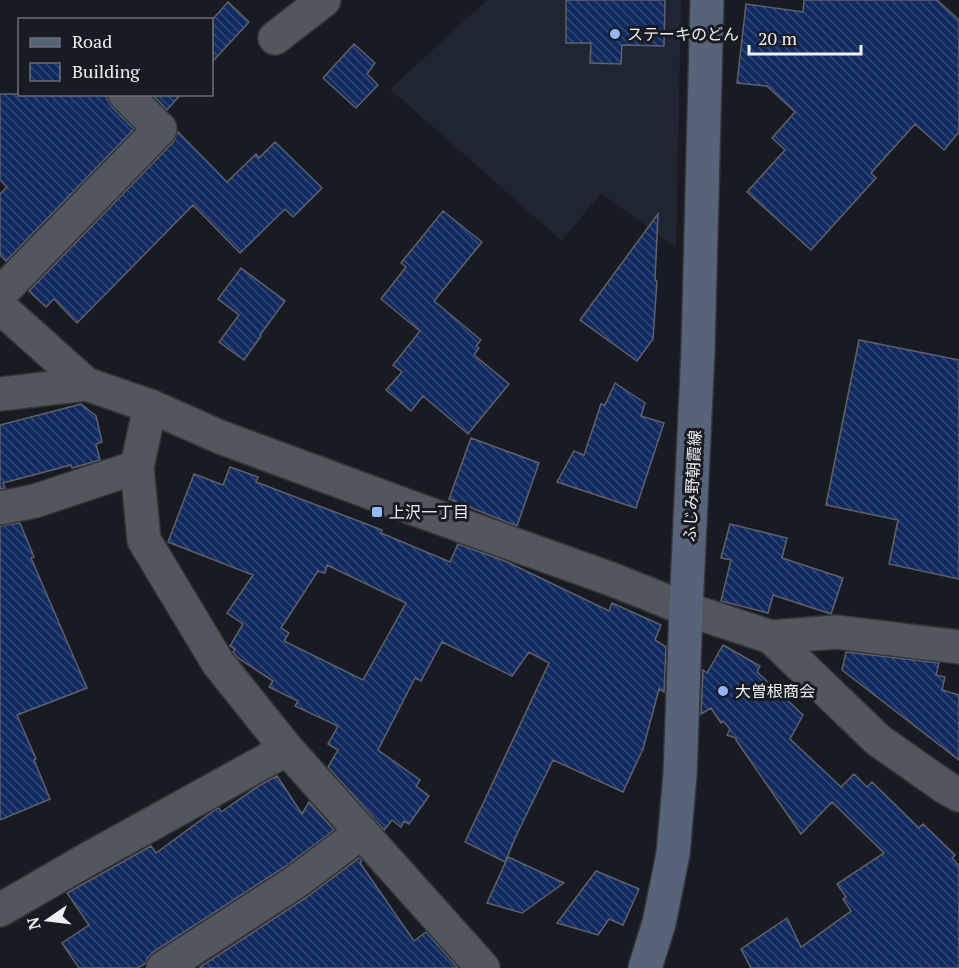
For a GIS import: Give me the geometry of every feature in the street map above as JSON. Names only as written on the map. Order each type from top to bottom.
[{"type":"main road","name":"ふじみ野朝霞線","points":[[645,968],[659,923],[673,854],[680,775],[698,350],[707,0]]},
{"type":"street","points":[[275,38],[324,0]]},
{"type":"street","points":[[0,294],[160,129],[127,96]]},
{"type":"street","points":[[0,307],[86,384],[150,406],[220,437],[611,579],[686,609],[771,637],[836,632],[959,647]]},
{"type":"street","points":[[0,394],[86,384]]},
{"type":"street","points":[[150,406],[136,467],[144,540],[218,663],[287,749],[362,832],[476,966]]},
{"type":"street","points":[[0,508],[35,501],[136,467]]},
{"type":"street","points":[[771,637],[878,740],[945,788],[959,795]]},
{"type":"street","points":[[0,910],[287,749]]},
{"type":"street","points":[[163,968],[297,881],[362,832]]},
{"type":"shaded area","points":[[487,0],[681,0],[676,248],[601,193],[562,241],[390,89]]},
{"type":"building","name":"ステーキのどん","points":[[566,0],[665,0],[664,46],[622,45],[621,64],[590,63],[591,43],[566,43]]},
{"type":"building","points":[[804,0],[937,0],[959,20],[959,132],[944,150],[915,124],[871,173],[876,178],[811,250],[747,192],[785,150],[772,138],[795,112],[767,86],[737,83],[746,4],[803,12]]},
{"type":"building","points":[[228,2],[249,22],[213,61],[213,19]]},
{"type":"building","points":[[354,44],[375,63],[367,74],[378,85],[356,108],[323,78]]},
{"type":"building","points":[[0,94],[107,96],[112,107],[134,129],[6,261],[0,255],[0,194],[7,187],[0,180]]},
{"type":"building","points":[[154,96],[179,96],[167,110]]},
{"type":"building","points":[[178,132],[227,182],[256,154],[259,158],[275,142],[322,188],[293,217],[285,209],[240,253],[193,205],[77,323],[54,299],[46,307],[29,291],[173,142]]},
{"type":"building","points":[[443,211],[482,242],[434,301],[481,340],[476,346],[479,348],[474,355],[509,384],[468,434],[423,396],[411,411],[386,390],[402,372],[393,365],[420,331],[381,299],[406,267],[401,263]]},
{"type":"building","points":[[658,214],[653,339],[637,361],[580,320]]},
{"type":"building","points":[[241,268],[285,301],[244,360],[219,342],[239,315],[218,299]]},
{"type":"building","points":[[859,340],[959,360],[959,579],[889,564],[898,520],[826,505]]},
{"type":"building","points":[[615,383],[645,403],[641,416],[664,423],[636,508],[557,482],[574,451],[584,455],[601,404],[605,405]]},
{"type":"building","points":[[81,404],[96,416],[102,442],[96,444],[100,460],[72,468],[71,465],[3,483],[5,488],[0,489],[0,425]]},
{"type":"building","points":[[471,438],[539,463],[517,526],[449,499]]},
{"type":"building","points":[[230,467],[258,477],[256,482],[382,530],[381,533],[450,562],[458,544],[505,561],[609,611],[612,603],[661,625],[655,640],[666,647],[664,692],[659,689],[643,749],[623,792],[553,760],[505,862],[465,842],[549,663],[529,652],[512,676],[442,642],[421,681],[415,678],[378,750],[420,780],[416,786],[429,796],[409,824],[404,821],[401,827],[392,820],[384,830],[328,767],[338,750],[328,744],[338,726],[295,706],[298,701],[269,687],[273,681],[238,658],[233,652],[235,649],[230,646],[243,624],[227,613],[253,575],[168,542],[194,474],[223,485]],"holes":[[[327,565],[406,603],[363,680],[284,641],[289,633],[281,628],[318,571],[325,573]]]},
{"type":"building","points":[[20,523],[34,557],[31,558],[87,688],[17,715],[50,799],[0,820],[0,526]]},
{"type":"building","points":[[730,524],[787,538],[782,558],[843,578],[831,614],[773,595],[768,613],[721,601],[731,560],[721,558]]},
{"type":"building","points":[[723,645],[760,666],[757,672],[803,715],[790,739],[841,787],[854,774],[867,787],[872,782],[919,828],[923,824],[955,855],[952,858],[959,866],[959,968],[751,968],[741,949],[787,918],[801,947],[851,911],[843,899],[846,897],[837,884],[884,853],[832,802],[801,834],[736,738],[727,735],[730,729],[723,721],[721,723],[711,708],[701,714],[703,670],[707,673]]},
{"type":"building","points":[[846,652],[939,663],[936,675],[945,677],[942,690],[959,695],[959,760],[842,670]]},
{"type":"building","points":[[277,776],[302,814],[309,802],[334,830],[286,866],[153,952],[146,963],[138,968],[79,968],[62,943],[89,925],[67,893],[151,846],[156,853],[216,809],[219,808],[221,812]]},
{"type":"building","points":[[508,857],[564,883],[522,913],[487,903]]},
{"type":"building","points":[[359,858],[362,860],[360,863],[414,941],[426,932],[458,968],[200,967],[307,897]]},
{"type":"building","points":[[596,871],[639,889],[623,925],[609,919],[598,935],[557,923]]},
{"type":"place","name":"ステーキのどん","points":[[615,34]]},
{"type":"place","name":"上沢一丁目","points":[[377,512]]},
{"type":"place","name":"大曽根商会","points":[[723,691]]}]
